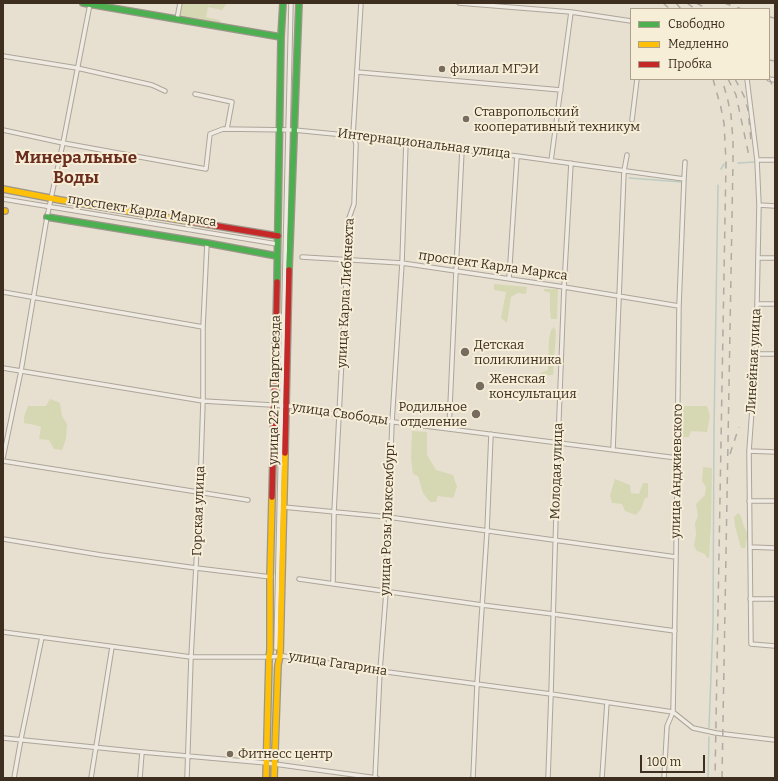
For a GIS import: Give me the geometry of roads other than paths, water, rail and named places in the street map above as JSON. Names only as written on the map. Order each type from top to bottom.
[{"type":"main road","points":[[83,3],[281,37]]},
{"type":"main road","name":"улица 22-го Партсъезда","points":[[266,778],[270,650],[270,577],[278,244],[281,37],[283,3]]},
{"type":"main road","name":"улица 22-го Партсъезда","points":[[274,778],[278,665],[280,656],[280,577],[283,507],[284,406],[299,3]]},
{"type":"main road","name":"проспект Карла Маркса","points":[[3,189],[278,236]]},
{"type":"main road","name":"проспект Карла Маркса","points":[[47,217],[208,243],[277,256]]},
{"type":"street","points":[[177,19],[180,3]]},
{"type":"street","points":[[276,648],[280,577],[284,406],[287,130],[291,3]]},
{"type":"street","name":"улица Карла Либкнехта","points":[[333,584],[334,512],[348,221],[354,204],[356,144],[353,135],[361,3]]},
{"type":"street","points":[[460,3],[571,12],[630,21]]},
{"type":"street","points":[[93,4],[77,68],[47,217],[21,371],[3,460],[248,500]]},
{"type":"street","points":[[551,161],[571,12]]},
{"type":"street","points":[[3,56],[77,68],[152,85],[165,91]]},
{"type":"street","points":[[357,72],[560,90]]},
{"type":"street","points":[[632,120],[637,80]]},
{"type":"street","name":"Линейная улица","points":[[747,80],[757,160],[759,205],[756,354],[748,451],[751,644],[775,646]]},
{"type":"street","points":[[195,94],[232,102],[228,129]]},
{"type":"street","name":"Интернациональная улица","points":[[63,143],[206,169],[210,134],[223,129],[294,130],[406,141],[462,150],[571,163],[684,179]]},
{"type":"street","points":[[3,130],[63,143]]},
{"type":"street","name":"улица Розы Люксембург","points":[[376,778],[380,671],[386,592],[392,422],[402,263],[406,141]]},
{"type":"street","points":[[449,429],[462,150]]},
{"type":"street","points":[[509,279],[517,156]]},
{"type":"street","points":[[613,450],[624,171],[626,156]]},
{"type":"street","points":[[757,160],[775,160]]},
{"type":"street","name":"улица Анджиевского","points":[[664,778],[667,726],[673,712],[680,306],[685,162]]},
{"type":"street","name":"Молодая улица","points":[[548,778],[552,694],[558,443],[564,287],[571,163]]},
{"type":"street","name":"проспект Карла Маркса","points":[[3,199],[278,244]]},
{"type":"street","points":[[759,205],[775,206]]},
{"type":"street","name":"Горская улица","points":[[187,778],[191,658],[200,492],[203,401],[203,327],[208,243]]},
{"type":"street","name":"проспект Карла Маркса","points":[[302,258],[402,263],[680,306]]},
{"type":"street","points":[[759,258],[775,258]]},
{"type":"street","points":[[3,292],[203,327]]},
{"type":"street","points":[[757,304],[775,304]]},
{"type":"street","points":[[756,354],[775,354]]},
{"type":"street","name":"улица Свободы","points":[[3,368],[203,401],[284,406],[339,415],[677,458]]},
{"type":"street","points":[[474,778],[477,684],[487,531],[491,434]]},
{"type":"street","points":[[748,451],[775,452]]},
{"type":"street","points":[[749,501],[775,501]]},
{"type":"street","points":[[283,507],[388,517],[676,557]]},
{"type":"street","points":[[3,539],[101,555],[196,568],[280,577]]},
{"type":"street","points":[[750,548],[775,548]]},
{"type":"street","points":[[299,579],[675,631]]},
{"type":"street","points":[[750,599],[775,599]]},
{"type":"street","name":"улица Гагарина","points":[[3,632],[191,658],[280,656],[673,712]]},
{"type":"street","points":[[14,778],[42,637]]},
{"type":"street","points":[[91,778],[112,647]]},
{"type":"street","points":[[602,778],[606,702]]},
{"type":"street","points":[[673,712],[693,728],[714,733],[775,740]]},
{"type":"street","points":[[3,738],[267,763],[376,778]]},
{"type":"street","points":[[140,778],[142,752]]},
{"type":"waterway","points":[[738,163],[755,162]]},
{"type":"waterway","points":[[721,169],[724,164]]},
{"type":"waterway","points":[[629,178],[682,182]]},
{"type":"waterway","points":[[709,728],[713,623],[714,428],[718,185]]},
{"type":"waterway","points":[[708,778],[709,737]]},
{"type":"railway","points":[[663,3],[669,8]]},
{"type":"railway","points":[[676,3],[680,8]]},
{"type":"railway","points":[[687,3],[694,8]]},
{"type":"railway","points":[[696,3],[706,8]]},
{"type":"railway","points":[[724,3],[739,8]]},
{"type":"railway","points":[[770,17],[775,18]]},
{"type":"railway","points":[[770,60],[775,61]]},
{"type":"railway","points":[[713,80],[724,123],[726,162],[715,778]]},
{"type":"railway","points":[[722,80],[731,115],[733,162],[722,778]]},
{"type":"railway","points":[[728,80],[736,95],[749,156]]},
{"type":"railway","points":[[736,80],[744,96],[748,110],[751,141]]},
{"type":"railway","points":[[770,80],[775,91]]},
{"type":"railway","points":[[730,454],[739,427]]},
{"type":"place","name":"филиал МГЭИ","points":[[442,69]]},
{"type":"place","name":"Ставропольский кооперативный техникум","points":[[466,119]]},
{"type":"place","name":"Детская поликлиника","points":[[465,352]]},
{"type":"place","name":"Женская консультация","points":[[480,386]]},
{"type":"place","name":"Родильное отделение","points":[[476,414]]},
{"type":"place","name":"Фитнесс центр","points":[[230,754]]},
{"type":"district","name":"Минеральные Воды","points":[[76,168]]}]
